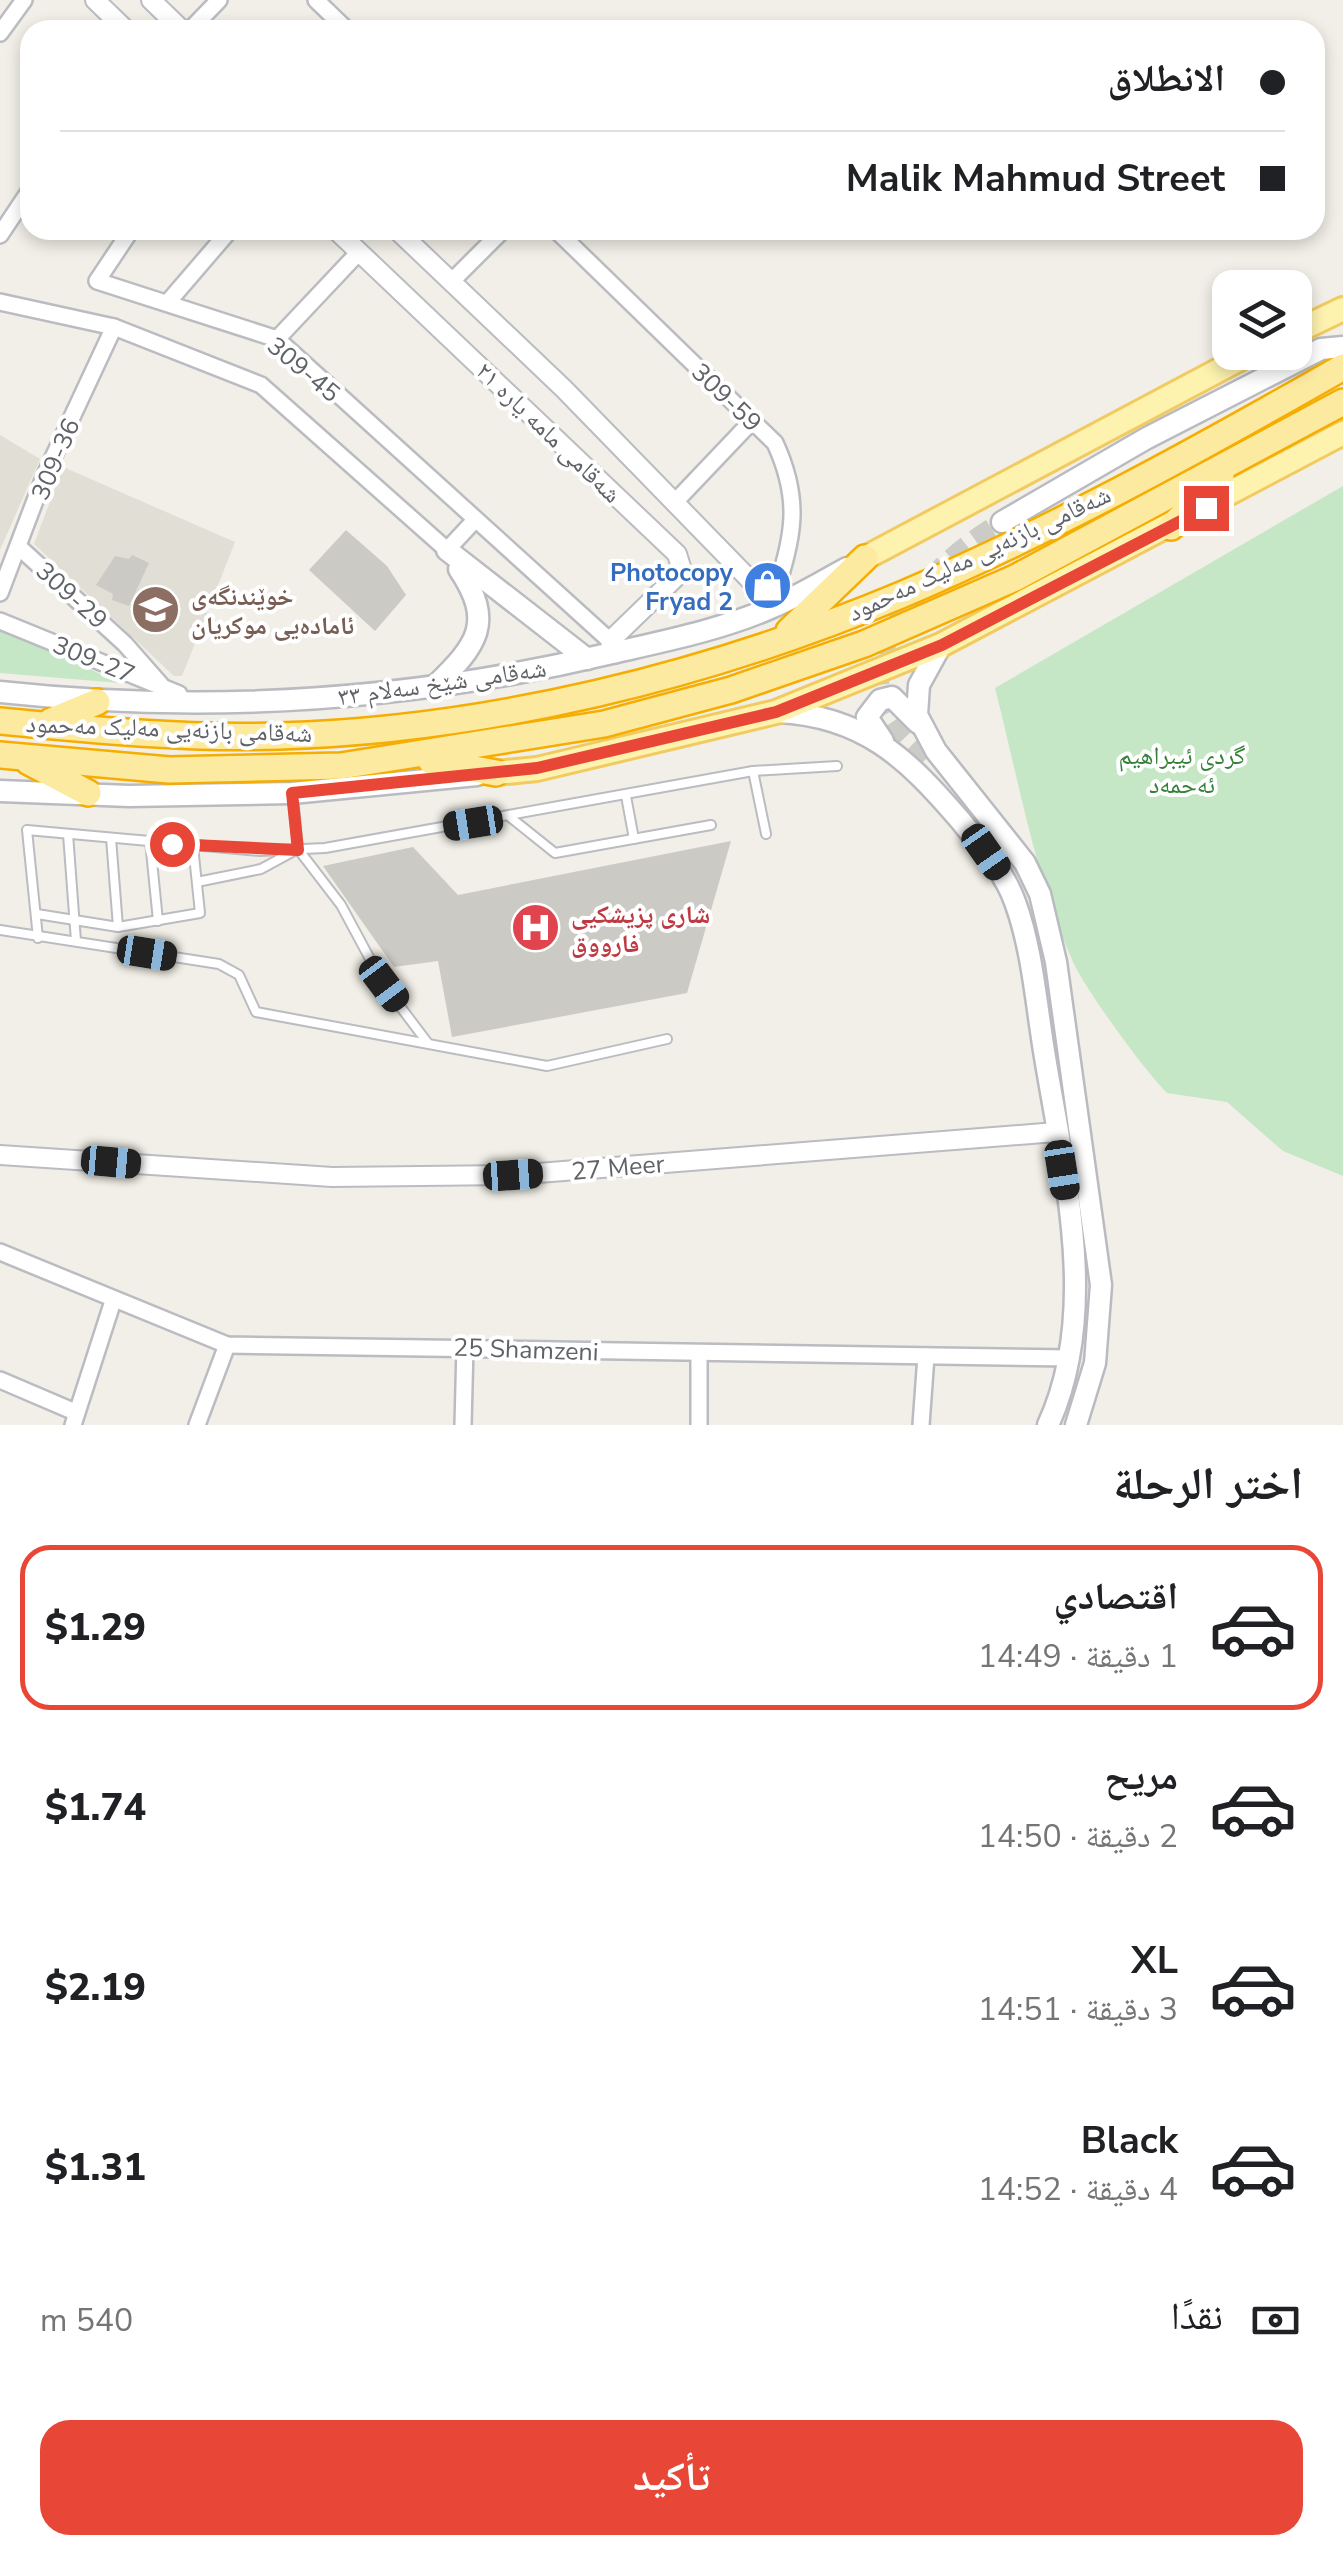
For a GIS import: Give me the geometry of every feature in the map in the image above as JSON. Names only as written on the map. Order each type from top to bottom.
[{"type":"highway","name":"شەقامی بازنەیی مەلیک مەحمود","points":[[0,720],[275,736],[360,731],[469,717],[600,691],[782,637],[900,595],[1212,442],[1343,367]]},
{"type":"highway","name":"شەقامی بازنەیی مەلیک مەحمود","points":[[10,756],[169,770],[341,766],[411,758],[604,724],[731,690],[864,644],[1015,578],[1343,402]]},
{"type":"highway","points":[[1172,527],[1241,459]]},
{"type":"highway","points":[[782,637],[865,558]]},
{"type":"highway","points":[[43,725],[97,702]]},
{"type":"highway","points":[[10,756],[88,794]]},
{"type":"highway","points":[[411,758],[496,773]]},
{"type":"main road","points":[[1312,324],[1343,308]]},
{"type":"main road","points":[[1002,522],[1147,438],[1332,348],[1343,332]]},
{"type":"main road","points":[[865,558],[1218,370]]},
{"type":"main road","points":[[0,791],[292,793],[496,773],[537,768],[776,712],[942,645],[1343,434]]},
{"type":"main road","points":[[447,550],[587,659]]},
{"type":"main road","points":[[435,686],[471,648],[480,622],[474,592],[447,550]]},
{"type":"main road","name":"شەقامی شێخ سەلام ٣٣","points":[[0,692],[97,702],[296,703],[435,686],[587,659],[616,646],[771,608],[865,558]]},
{"type":"main road","points":[[922,728],[916,701],[919,684],[942,645]]},
{"type":"main road","points":[[1048,1425],[1070,1358],[1075,1318],[1072,1259],[1056,1132],[1016,902],[970,832],[926,780],[891,750],[866,716],[880,700],[892,697],[903,704],[1025,863],[1040,894],[1056,962],[1101,1285],[1096,1363],[1076,1425]]},
{"type":"main road","points":[[776,712],[818,714],[891,750]]},
{"type":"main road","points":[[926,758],[971,810],[1026,895],[1045,972],[1067,1115],[1076,1187],[1072,1259]]},
{"type":"street","points":[[0,32],[24,0]]},
{"type":"street","points":[[95,0],[116,20]]},
{"type":"street","points":[[151,0],[172,20]]},
{"type":"street","points":[[200,20],[219,0]]},
{"type":"street","points":[[316,0],[337,20]]},
{"type":"street","points":[[0,235],[20,205]]},
{"type":"street","name":"309-45","points":[[124,240],[97,280],[276,339],[474,522],[616,646]]},
{"type":"street","points":[[169,301],[221,240]]},
{"type":"street","name":"شەقامی مامە یارە ٢١","points":[[346,240],[677,554],[681,567],[676,577],[616,646]]},
{"type":"street","name":"شەقامی مامە یارە ٢١","points":[[408,240],[751,581],[771,608]]},
{"type":"street","points":[[452,281],[493,240]]},
{"type":"street","name":"309-59","points":[[566,240],[775,442],[790,477],[794,512],[791,539],[771,608]]},
{"type":"street","points":[[276,339],[359,252]]},
{"type":"street","points":[[0,302],[114,327],[261,385],[447,550],[474,522]]},
{"type":"street","name":"309-36","points":[[0,593],[44,478],[114,327]]},
{"type":"street","points":[[674,503],[752,421]]},
{"type":"street","name":"309-29","points":[[20,548],[126,644],[164,688]]},
{"type":"street","name":"309-27","points":[[0,620],[179,694],[183,703]]},
{"type":"street","name":"27 Meer","points":[[0,1155],[332,1177],[513,1175],[1056,1132]]},
{"type":"street","name":"25 Shamzeni","points":[[0,1252],[227,1345],[1070,1358]]},
{"type":"street","points":[[0,1380],[74,1418],[113,1301]]},
{"type":"street","points":[[198,1425],[227,1345]]},
{"type":"street","points":[[463,1425],[465,1346]]},
{"type":"street","points":[[699,1354],[699,1425]]},
{"type":"street","points":[[922,1425],[926,1356]]},
{"type":"lane","points":[[38,938],[27,830],[260,851],[298,850],[510,817],[752,771],[837,766]]},
{"type":"lane","points":[[752,771],[766,834]]},
{"type":"lane","points":[[292,793],[298,850],[341,905],[384,984],[427,1042]]},
{"type":"lane","points":[[626,796],[634,839]]},
{"type":"lane","points":[[510,817],[555,853],[711,825]]},
{"type":"lane","points":[[68,834],[76,941]]},
{"type":"lane","points":[[111,838],[118,927]]},
{"type":"lane","points":[[150,841],[158,921]]},
{"type":"lane","points":[[37,914],[118,927],[200,913],[194,846]]},
{"type":"lane","points":[[197,882],[261,869],[298,850]]},
{"type":"lane","points":[[260,851],[261,869]]},
{"type":"lane","points":[[0,930],[226,966],[239,975],[256,1012],[546,1066],[667,1039]]},
{"type":"shaded area","points":[[0,435],[40,459],[0,550]]},
{"type":"shaded area","name":"خوێندنگەی ئامادەیی موکریان","points":[[63,467],[235,542],[182,676],[174,676],[34,544]]},
{"type":"green space","name":"گردی ئیبراھیم ئەحمەد","points":[[1343,486],[1343,1176],[1283,1151],[1227,1102],[1167,1093],[1116,1029],[1080,975],[1060,929],[1038,861],[995,688]]},
{"type":"green space","points":[[0,628],[120,683],[0,673]]},
{"type":"building","points":[[346,530],[387,566],[406,595],[375,631],[309,570]]},
{"type":"building","points":[[132,555],[149,563],[129,606],[112,600],[113,594],[96,585],[115,556],[129,559]]},
{"type":"building","name":"شاری پزیشکیی فارووق","points":[[731,841],[687,993],[452,1037],[438,961],[394,967],[323,866],[413,847],[458,895]]},
{"type":"tunnel","points":[[927,758],[890,718],[880,690],[881,661],[891,633],[930,579],[979,536],[1002,522]]},
{"type":"place","name":"Photocopy Fryad 2","points":[[768,586]]},
{"type":"place","name":"خوێندنگەی ئامادەیی موکریان","points":[[156,610]]},
{"type":"place","name":"شاری پزیشکیی فارووق","points":[[536,928]]},
{"type":"route","points":[[172,844],[298,850],[292,793],[537,768],[776,712],[942,645],[1206,508]]}]
